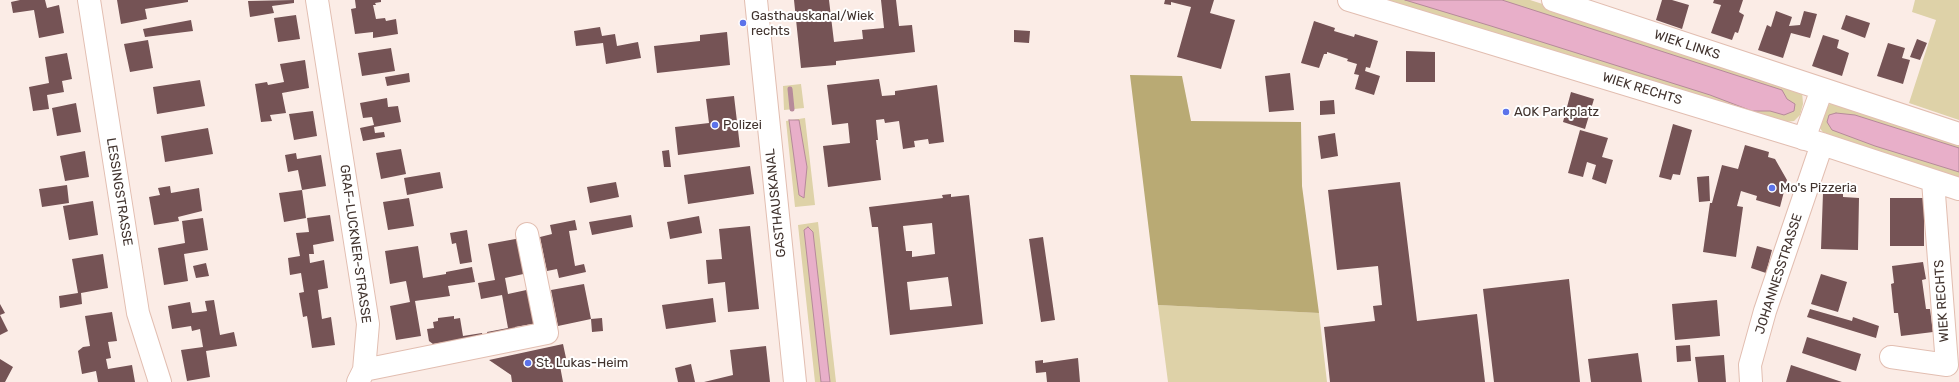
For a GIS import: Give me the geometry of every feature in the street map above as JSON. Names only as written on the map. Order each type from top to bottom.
[{"type":"street","name":"LESSINGSTRASSE","points":[[89,0],[138,313],[160,382]]},
{"type":"street","name":"GRAF-LUCKNER-STRASSE","points":[[317,0],[368,324],[361,376],[547,334],[527,234]]},
{"type":"street","name":"GASTHAUSKANAL","points":[[756,0],[795,382]]},
{"type":"street","name":"WIEK RECHTS","points":[[1349,0],[1813,142],[1959,189]]},
{"type":"street","name":"WIEK LINKS","points":[[1553,0],[1959,134]]},
{"type":"street","points":[[1813,142],[1822,89]]},
{"type":"street","name":"JOHANNESSTRASSE","points":[[1751,382],[1750,364],[1813,142]]},
{"type":"street","name":"WIEK RECHTS","points":[[1891,357],[1947,365],[1933,181]]},
{"type":"shaded area","points":[[1386,0],[1530,0],[1793,84],[1802,91],[1803,104],[1800,115],[1794,121],[1785,122]]},
{"type":"shaded area","points":[[1405,0],[1502,0],[1782,90],[1787,99],[1795,104],[1794,111],[1784,115],[1770,111],[1752,111],[1710,95]]},
{"type":"shaded area","points":[[1915,0],[1959,0],[1959,120],[1909,103],[1936,20],[1912,12]]},
{"type":"shaded area","points":[[1130,75],[1182,76],[1191,121],[1301,122],[1302,186],[1319,313],[1158,305]]},
{"type":"shaded area","points":[[801,84],[804,108],[784,110],[783,86]]},
{"type":"shaded area","points":[[1832,103],[1959,141],[1959,179],[1825,135],[1819,127],[1824,107]]},
{"type":"shaded area","points":[[1836,113],[1855,115],[1959,148],[1959,172],[1875,146],[1832,130],[1827,122],[1829,115]]},
{"type":"shaded area","points":[[805,118],[815,205],[795,207],[786,121]]},
{"type":"shaded area","points":[[789,120],[799,120],[807,167],[804,198],[799,195]]},
{"type":"shaded area","points":[[818,222],[836,382],[815,382],[798,225]]},
{"type":"shaded area","points":[[808,227],[813,232],[830,382],[821,382],[804,230]]},
{"type":"shaded area","points":[[1158,305],[1319,313],[1327,382],[1168,382]]},
{"type":"building","points":[[20,0],[45,0],[47,8],[59,5],[64,33],[39,38],[34,10],[13,13],[11,2]]},
{"type":"building","points":[[117,0],[188,0],[188,2],[145,9],[147,19],[121,24]]},
{"type":"building","points":[[294,0],[294,3],[272,6],[274,13],[250,17],[248,1]]},
{"type":"building","points":[[355,0],[381,0],[381,2],[373,5],[376,19],[385,18],[386,21],[396,19],[398,34],[373,38],[373,32],[355,34],[351,9],[356,8]]},
{"type":"building","points":[[794,0],[829,0],[834,42],[863,39],[862,30],[884,28],[881,0],[896,0],[899,26],[912,25],[915,52],[836,61],[836,65],[801,68]]},
{"type":"building","points":[[1165,0],[1214,0],[1210,13],[1235,20],[1221,69],[1177,57],[1191,7],[1171,2],[1171,5],[1164,4]]},
{"type":"building","points":[[1662,0],[1672,0],[1689,5],[1682,29],[1656,20]]},
{"type":"building","points":[[1714,0],[1743,0],[1739,12],[1744,15],[1738,33],[1735,32],[1732,40],[1711,33],[1721,5],[1713,3]]},
{"type":"building","points":[[1776,11],[1792,17],[1789,26],[1800,25],[1804,11],[1817,14],[1810,38],[1791,33],[1783,58],[1758,50],[1767,25],[1771,27]]},
{"type":"building","points":[[296,15],[300,39],[278,42],[274,18]]},
{"type":"building","points":[[1846,15],[1870,23],[1865,38],[1841,29]]},
{"type":"building","points":[[191,20],[193,31],[145,37],[143,29]]},
{"type":"building","points":[[1314,21],[1335,28],[1334,31],[1354,37],[1355,34],[1378,41],[1370,68],[1366,67],[1365,71],[1380,76],[1374,95],[1355,89],[1359,75],[1354,74],[1357,64],[1347,61],[1348,59],[1327,52],[1327,54],[1324,54],[1319,68],[1301,63]]},
{"type":"building","points":[[600,27],[602,36],[615,34],[617,46],[638,42],[641,58],[606,64],[603,43],[576,46],[574,31]]},
{"type":"building","points":[[1014,30],[1030,31],[1029,43],[1014,42]]},
{"type":"building","points":[[727,32],[730,65],[657,73],[654,46],[700,41],[700,35]]},
{"type":"building","points":[[1823,35],[1839,40],[1837,48],[1849,53],[1842,76],[1812,66]]},
{"type":"building","points":[[1917,39],[1927,43],[1920,60],[1910,57]]},
{"type":"building","points":[[148,40],[153,68],[130,72],[124,44]]},
{"type":"building","points":[[1888,43],[1905,48],[1902,58],[1910,60],[1903,84],[1877,76]]},
{"type":"building","points":[[391,48],[395,71],[362,76],[358,53]]},
{"type":"building","points":[[1406,51],[1435,52],[1435,82],[1406,82]]},
{"type":"building","points":[[67,53],[72,79],[62,81],[64,92],[47,95],[49,109],[33,111],[29,87],[49,83],[45,57]]},
{"type":"building","points":[[305,60],[309,88],[282,93],[286,113],[270,115],[272,121],[261,122],[255,84],[267,82],[268,85],[284,82],[280,64]]},
{"type":"building","points":[[409,73],[410,82],[387,86],[385,77]]},
{"type":"building","points":[[1290,73],[1294,110],[1269,112],[1265,76]]},
{"type":"building","points":[[879,79],[882,96],[895,95],[895,91],[937,85],[944,142],[929,144],[928,139],[914,141],[915,147],[903,149],[899,121],[885,123],[884,119],[876,120],[878,140],[876,140],[881,180],[828,187],[823,146],[850,143],[848,123],[832,125],[827,85]]},
{"type":"building","points":[[200,80],[205,106],[157,114],[153,87]]},
{"type":"building","points":[[1571,92],[1594,99],[1585,129],[1563,122]]},
{"type":"building","name":"Polizei","points":[[734,96],[740,147],[678,155],[675,127],[709,123],[706,99]]},
{"type":"building","points":[[387,98],[388,107],[398,106],[401,122],[374,127],[375,133],[384,132],[385,137],[363,141],[360,128],[374,125],[372,117],[363,118],[360,103]]},
{"type":"building","points":[[1334,100],[1335,114],[1320,115],[1320,101]]},
{"type":"building","points":[[76,103],[81,132],[57,136],[52,108]]},
{"type":"building","points":[[313,111],[317,136],[294,140],[289,114]]},
{"type":"building","points":[[1673,124],[1692,130],[1680,175],[1673,174],[1671,180],[1659,177]]},
{"type":"building","points":[[208,128],[213,154],[165,162],[161,136]]},
{"type":"building","points":[[1580,130],[1608,138],[1602,157],[1613,160],[1606,184],[1592,179],[1596,165],[1587,162],[1583,177],[1568,173]]},
{"type":"building","points":[[1335,133],[1338,156],[1321,159],[1318,136]]},
{"type":"building","points":[[1745,145],[1769,152],[1768,157],[1775,159],[1787,180],[1780,207],[1756,200],[1757,196],[1741,191],[1737,206],[1743,207],[1736,257],[1703,252],[1710,203],[1712,203],[1722,165],[1738,169]]},
{"type":"building","points":[[401,149],[406,174],[381,179],[376,153]]},
{"type":"building","points":[[669,150],[671,167],[664,167],[662,151]]},
{"type":"building","points":[[85,151],[89,177],[65,181],[60,156]]},
{"type":"building","points":[[296,153],[297,159],[321,155],[326,186],[302,190],[298,170],[288,172],[285,155]]},
{"type":"building","points":[[750,166],[754,194],[688,204],[684,175]]},
{"type":"building","points":[[440,172],[443,188],[407,195],[404,178]]},
{"type":"building","points":[[1709,176],[1710,201],[1699,202],[1697,177]]},
{"type":"building","points":[[616,182],[619,197],[590,203],[587,187]]},
{"type":"building","points":[[1400,182],[1417,321],[1477,314],[1485,382],[1330,382],[1324,327],[1375,321],[1373,306],[1382,305],[1378,266],[1337,270],[1328,190]]},
{"type":"building","points":[[67,185],[69,203],[42,207],[39,189]]},
{"type":"building","points":[[170,186],[171,193],[199,188],[202,211],[178,217],[179,221],[154,225],[149,197],[160,195],[158,188]]},
{"type":"building","points":[[302,190],[306,218],[284,222],[279,193]]},
{"type":"building","points":[[1823,193],[1843,194],[1843,197],[1859,198],[1858,250],[1821,249]]},
{"type":"building","points":[[951,194],[951,197],[969,195],[983,324],[890,335],[878,227],[872,227],[869,207],[943,198],[942,195]],"holes":[[[932,223],[935,254],[912,257],[912,251],[906,251],[903,226]],[[948,277],[952,306],[910,310],[907,282]]]},
{"type":"building","points":[[409,198],[414,226],[388,230],[383,202]]},
{"type":"building","points":[[1890,198],[1924,198],[1924,246],[1890,246]]},
{"type":"building","points":[[93,201],[98,235],[69,240],[63,206]]},
{"type":"building","points":[[330,215],[334,241],[313,245],[314,254],[309,254],[310,263],[324,260],[328,288],[318,290],[322,319],[331,317],[335,345],[312,348],[307,316],[303,317],[299,293],[304,292],[301,273],[290,275],[288,258],[300,256],[296,233],[309,232],[307,218]]},
{"type":"building","points":[[631,215],[633,227],[592,235],[589,222]]},
{"type":"building","points":[[699,216],[702,233],[670,239],[667,222]]},
{"type":"building","points":[[203,218],[208,250],[184,254],[188,281],[164,285],[158,248],[185,243],[182,221]]},
{"type":"building","points":[[575,220],[577,230],[569,231],[575,266],[584,264],[586,272],[559,278],[557,269],[547,271],[540,237],[552,234],[550,225]]},
{"type":"building","points":[[750,226],[759,309],[728,312],[725,282],[708,284],[706,260],[722,259],[719,229]]},
{"type":"building","points":[[467,230],[472,262],[460,264],[456,243],[452,244],[450,233]]},
{"type":"building","points":[[1043,237],[1055,320],[1041,322],[1029,239]]},
{"type":"building","points":[[521,238],[528,273],[505,278],[508,294],[531,289],[538,323],[515,327],[516,335],[489,340],[487,332],[508,328],[502,295],[481,299],[478,283],[495,280],[488,244]]},
{"type":"building","points":[[418,246],[423,278],[472,267],[475,282],[448,286],[450,296],[415,301],[421,336],[396,340],[390,306],[410,302],[406,281],[390,284],[385,251]]},
{"type":"building","points":[[1757,246],[1772,250],[1766,273],[1751,268]]},
{"type":"building","points":[[103,254],[108,288],[81,293],[82,304],[60,308],[59,296],[78,293],[72,259]]},
{"type":"building","points":[[1923,262],[1926,279],[1922,280],[1926,309],[1930,309],[1933,332],[1901,336],[1898,313],[1894,313],[1891,284],[1894,283],[1892,266]]},
{"type":"building","points":[[206,263],[209,276],[196,278],[193,266]]},
{"type":"building","points":[[1821,274],[1847,282],[1838,312],[1811,304]]},
{"type":"building","points":[[1569,279],[1580,382],[1494,382],[1483,289]]},
{"type":"building","points":[[584,284],[591,319],[558,326],[551,290]]},
{"type":"building","points":[[713,298],[716,322],[666,329],[662,305]]},
{"type":"building","points":[[214,300],[220,335],[234,332],[237,346],[206,351],[210,377],[187,381],[181,350],[203,347],[200,329],[192,331],[191,326],[172,329],[168,306],[190,302],[192,313],[207,311],[205,301]]},
{"type":"building","points":[[1717,300],[1720,336],[1675,340],[1672,304]]},
{"type":"building","points":[[0,304],[5,313],[0,315]]},
{"type":"building","points":[[1810,309],[1852,321],[1853,317],[1879,326],[1876,338],[1807,317]]},
{"type":"building","points":[[112,312],[117,341],[108,342],[111,358],[106,359],[108,369],[132,365],[135,382],[98,382],[96,371],[82,374],[78,351],[83,347],[90,346],[85,316]]},
{"type":"building","points":[[0,315],[8,331],[0,335]]},
{"type":"building","points":[[454,316],[454,319],[460,318],[463,336],[482,333],[484,343],[457,340],[433,344],[429,341],[427,329],[434,328],[433,322],[438,321],[438,318]]},
{"type":"building","points":[[602,318],[603,331],[592,332],[591,319]]},
{"type":"building","points":[[1807,337],[1861,354],[1856,371],[1802,353]]},
{"type":"building","name":"St. Lukas-Heim","points":[[563,344],[566,358],[560,366],[563,382],[512,382],[511,375],[489,360]]},
{"type":"building","points":[[1690,345],[1691,361],[1677,362],[1676,346]]},
{"type":"building","points":[[766,346],[770,382],[704,382],[733,375],[730,350]]},
{"type":"building","points":[[1638,353],[1642,382],[1591,382],[1588,359]]},
{"type":"building","points":[[1724,355],[1726,382],[1698,382],[1695,357]]},
{"type":"building","points":[[1078,358],[1080,382],[1047,382],[1046,372],[1036,373],[1035,361],[1043,360],[1043,363]]},
{"type":"building","points":[[0,359],[13,367],[5,382],[0,382]]},
{"type":"building","points":[[691,364],[695,382],[678,382],[675,368]]},
{"type":"building","points":[[1791,365],[1842,382],[1786,382]]},
{"type":"waterway","points":[[790,89],[792,109]]},
{"type":"place","name":"Gasthauskanal/Wiek rechts","points":[[743,23]]},
{"type":"place","name":"AOK Parkplatz","points":[[1506,112]]},
{"type":"place","name":"Polizei","points":[[715,125]]},
{"type":"place","name":"Mo's Pizzeria","points":[[1772,188]]},
{"type":"place","name":"St. Lukas-Heim","points":[[528,363]]}]
